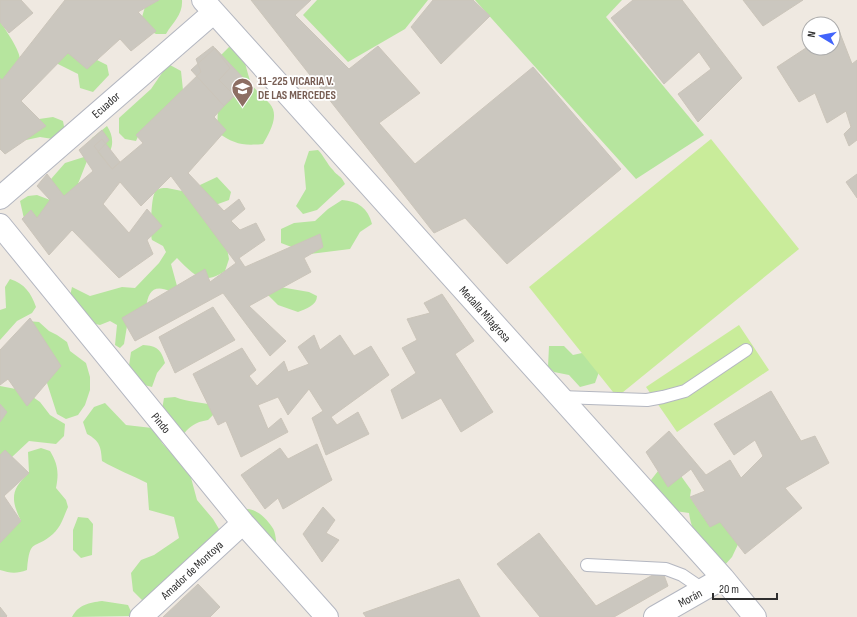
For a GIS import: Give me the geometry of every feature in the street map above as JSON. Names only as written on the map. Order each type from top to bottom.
[{"type":"street","name":"Ecuador","points":[[0,198],[208,6]]},
{"type":"street","name":"Medalla Milagrosa","points":[[208,6],[723,578],[755,617]]},
{"type":"street","name":"Pindo","points":[[0,225],[243,523],[326,617]]},
{"type":"street","name":"Amador de Montoya","points":[[142,617],[243,523]]},
{"type":"street","name":"Morán","points":[[655,617],[723,578]]},
{"type":"lane","points":[[560,397],[647,400],[663,397],[685,391],[746,350]]},
{"type":"lane","points":[[587,565],[666,569],[682,575],[704,590]]},
{"type":"green space","points":[[147,0],[182,0],[181,10],[166,34],[156,34],[146,29],[142,17]]},
{"type":"green space","points":[[317,0],[428,0],[405,29],[348,62],[303,15]]},
{"type":"green space","points":[[475,0],[622,0],[606,17],[704,135],[636,179]]},
{"type":"green space","points":[[0,22],[16,47],[20,59],[20,63],[15,72],[2,80],[0,80]]},
{"type":"green space","points":[[229,47],[241,50],[251,83],[273,109],[274,119],[263,144],[249,145],[233,142],[217,132],[220,56]]},
{"type":"green space","points":[[68,53],[88,60],[97,60],[107,65],[109,75],[93,92],[80,88],[78,74],[58,64],[57,58]]},
{"type":"green space","points":[[170,65],[181,71],[183,90],[140,132],[136,141],[125,139],[119,133],[119,118],[151,89],[164,70]]},
{"type":"green space","points":[[53,117],[63,121],[65,132],[53,139],[40,137],[26,140],[13,140],[0,132],[29,131],[39,119]]},
{"type":"green space","points":[[107,126],[111,134],[112,143],[110,151],[107,155],[103,158],[87,161],[74,194],[64,196],[55,195],[51,179],[65,163],[84,157],[92,138]]},
{"type":"green space","points":[[711,139],[799,249],[617,397],[529,287]]},
{"type":"green space","points":[[318,150],[345,184],[317,210],[303,214],[296,206],[306,189],[304,166],[309,151]]},
{"type":"green space","points":[[217,177],[231,192],[229,200],[218,204],[208,204],[201,194],[200,185]]},
{"type":"green space","points":[[162,188],[182,191],[226,243],[229,259],[225,271],[210,278],[204,278],[194,274],[177,258],[171,264],[177,286],[170,291],[159,288],[155,289],[148,298],[146,308],[129,314],[124,344],[120,348],[115,345],[117,325],[110,321],[100,325],[91,323],[70,296],[72,287],[90,296],[122,287],[135,288],[159,263],[166,252],[163,246],[152,240],[152,208],[155,192]]},
{"type":"green space","points":[[37,195],[50,200],[46,218],[25,223],[20,201],[28,196]]},
{"type":"green space","points":[[342,200],[353,202],[362,206],[368,214],[372,224],[360,232],[350,249],[310,254],[281,243],[281,229],[294,223],[315,221],[328,209]]},
{"type":"green space","points":[[10,279],[24,286],[32,297],[36,307],[32,313],[17,321],[0,340],[0,310],[6,308],[5,287]]},
{"type":"green space","points":[[280,287],[309,292],[317,296],[317,299],[313,304],[298,312],[278,305],[268,295]]},
{"type":"green space","points":[[27,321],[39,322],[49,331],[67,342],[70,351],[86,363],[90,377],[90,390],[85,405],[78,415],[66,419],[57,414]]},
{"type":"green space","points":[[739,325],[769,370],[677,432],[646,387]]},
{"type":"green space","points":[[143,345],[152,346],[158,349],[162,354],[165,363],[157,373],[152,387],[133,382],[128,373],[131,352]]},
{"type":"green space","points":[[549,346],[564,346],[573,355],[582,353],[592,356],[600,369],[595,383],[580,387],[569,375],[554,372],[548,367]]},
{"type":"green space","points":[[0,386],[21,390],[40,402],[50,415],[65,424],[64,436],[56,444],[29,441],[12,457],[0,461]]},
{"type":"green space","points":[[175,397],[213,405],[213,415],[208,420],[199,422],[192,426],[181,438],[160,421],[164,398]]},
{"type":"green space","points":[[105,403],[126,425],[152,428],[157,433],[162,443],[190,474],[197,500],[213,519],[222,534],[155,598],[142,600],[133,591],[131,573],[141,560],[154,555],[179,538],[174,517],[149,510],[147,483],[102,461],[99,445],[95,439],[87,434],[83,422],[94,407]]},
{"type":"green space","points":[[41,448],[50,451],[55,460],[58,473],[56,488],[66,500],[68,507],[56,531],[47,539],[32,548],[28,559],[27,570],[13,573],[0,570],[0,540],[21,521],[15,507],[15,490],[29,473],[28,452]]},
{"type":"green space","points":[[658,471],[681,476],[691,490],[690,497],[702,515],[720,522],[741,538],[732,557],[723,567],[701,543],[693,529],[689,513],[675,511],[654,495],[651,480]]},
{"type":"green space","points":[[246,509],[254,510],[270,524],[276,537],[277,549]]},
{"type":"green space","points":[[78,517],[88,518],[93,524],[92,555],[81,558],[73,550],[73,530]]},
{"type":"green space","points":[[102,601],[128,605],[133,616],[72,617],[81,607]]},
{"type":"building","points":[[0,0],[21,0],[33,13],[9,33],[0,22]]},
{"type":"building","points":[[65,0],[159,0],[138,12],[156,31],[131,51],[120,39],[87,69],[68,53],[21,101],[46,126],[5,154],[0,149],[0,78],[2,80]]},
{"type":"building","points":[[251,0],[311,0],[295,15],[349,69],[378,46],[420,93],[379,123],[415,164],[533,67],[621,169],[507,264],[465,218],[434,233]]},
{"type":"building","points":[[433,0],[473,0],[490,16],[441,64],[411,27]]},
{"type":"building","points":[[633,0],[682,0],[742,78],[698,122],[678,94],[711,69],[699,52],[664,84],[611,18]]},
{"type":"building","points":[[743,0],[803,0],[763,26]]},
{"type":"building","points":[[841,36],[852,64],[857,60],[857,140],[849,146],[844,134],[851,127],[846,111],[827,123],[815,93],[799,102],[777,67],[801,51],[801,56],[841,56]]},
{"type":"building","points":[[213,46],[230,68],[219,80],[234,95],[214,117],[226,130],[188,173],[224,211],[239,199],[245,209],[231,221],[240,230],[256,223],[265,240],[239,258],[245,267],[320,234],[323,247],[304,258],[311,272],[249,306],[286,341],[270,356],[223,293],[135,341],[122,318],[205,269],[210,282],[236,263],[171,176],[141,206],[120,182],[103,204],[129,233],[147,209],[162,226],[147,240],[153,254],[119,278],[72,230],[49,255],[22,219],[31,210],[37,218],[50,200],[37,186],[47,174],[64,196],[93,171],[79,150],[102,130],[109,140],[98,152],[112,169],[143,143],[136,135],[201,72],[196,59]]},
{"type":"building","points":[[215,48],[248,83],[224,106],[191,70]]},
{"type":"building","points":[[102,139],[120,162],[112,169],[94,146]]},
{"type":"building","points":[[857,174],[857,198],[846,182]]},
{"type":"building","points":[[442,294],[474,341],[455,354],[493,412],[461,432],[441,398],[402,419],[391,390],[416,373],[402,348],[417,340],[407,319],[430,313],[424,303]]},
{"type":"building","points":[[213,307],[235,340],[175,373],[159,337]]},
{"type":"building","points":[[30,318],[61,366],[27,406],[8,379],[0,385],[0,350]]},
{"type":"building","points":[[314,335],[320,350],[340,335],[354,356],[371,346],[389,375],[331,417],[337,425],[358,412],[369,434],[326,455],[312,418],[323,411],[309,389],[288,415],[278,397],[258,405],[268,429],[281,418],[288,432],[241,457],[226,421],[218,425],[193,374],[242,348],[256,370],[249,376],[257,386],[284,361],[288,372],[309,364],[298,347]]},
{"type":"building","points":[[771,391],[801,441],[815,436],[829,463],[785,488],[802,508],[745,554],[720,522],[710,527],[690,497],[705,491],[691,469],[668,487],[646,452],[669,431],[706,475],[730,460],[741,478],[763,456],[755,440],[734,455],[714,424]]},
{"type":"building","points":[[0,404],[7,412],[0,422]]},
{"type":"building","points":[[317,444],[332,480],[283,509],[278,498],[265,509],[241,475],[280,448],[288,459]]},
{"type":"building","points":[[5,450],[29,473],[4,496],[21,521],[0,543],[0,455]]},
{"type":"building","points":[[323,507],[335,520],[326,533],[339,540],[322,562],[303,534]]},
{"type":"building","points":[[539,533],[596,606],[662,570],[668,586],[614,617],[540,617],[497,564]]},
{"type":"building","points":[[459,579],[480,617],[366,617],[363,613]]},
{"type":"building","points":[[198,584],[220,607],[210,617],[163,617]]},
{"type":"building","points":[[0,607],[7,616],[6,617],[0,617]]},
{"type":"place","name":"11-225 VICARIA V. DE LAS MERCEDES","points":[[243,108]]}]
